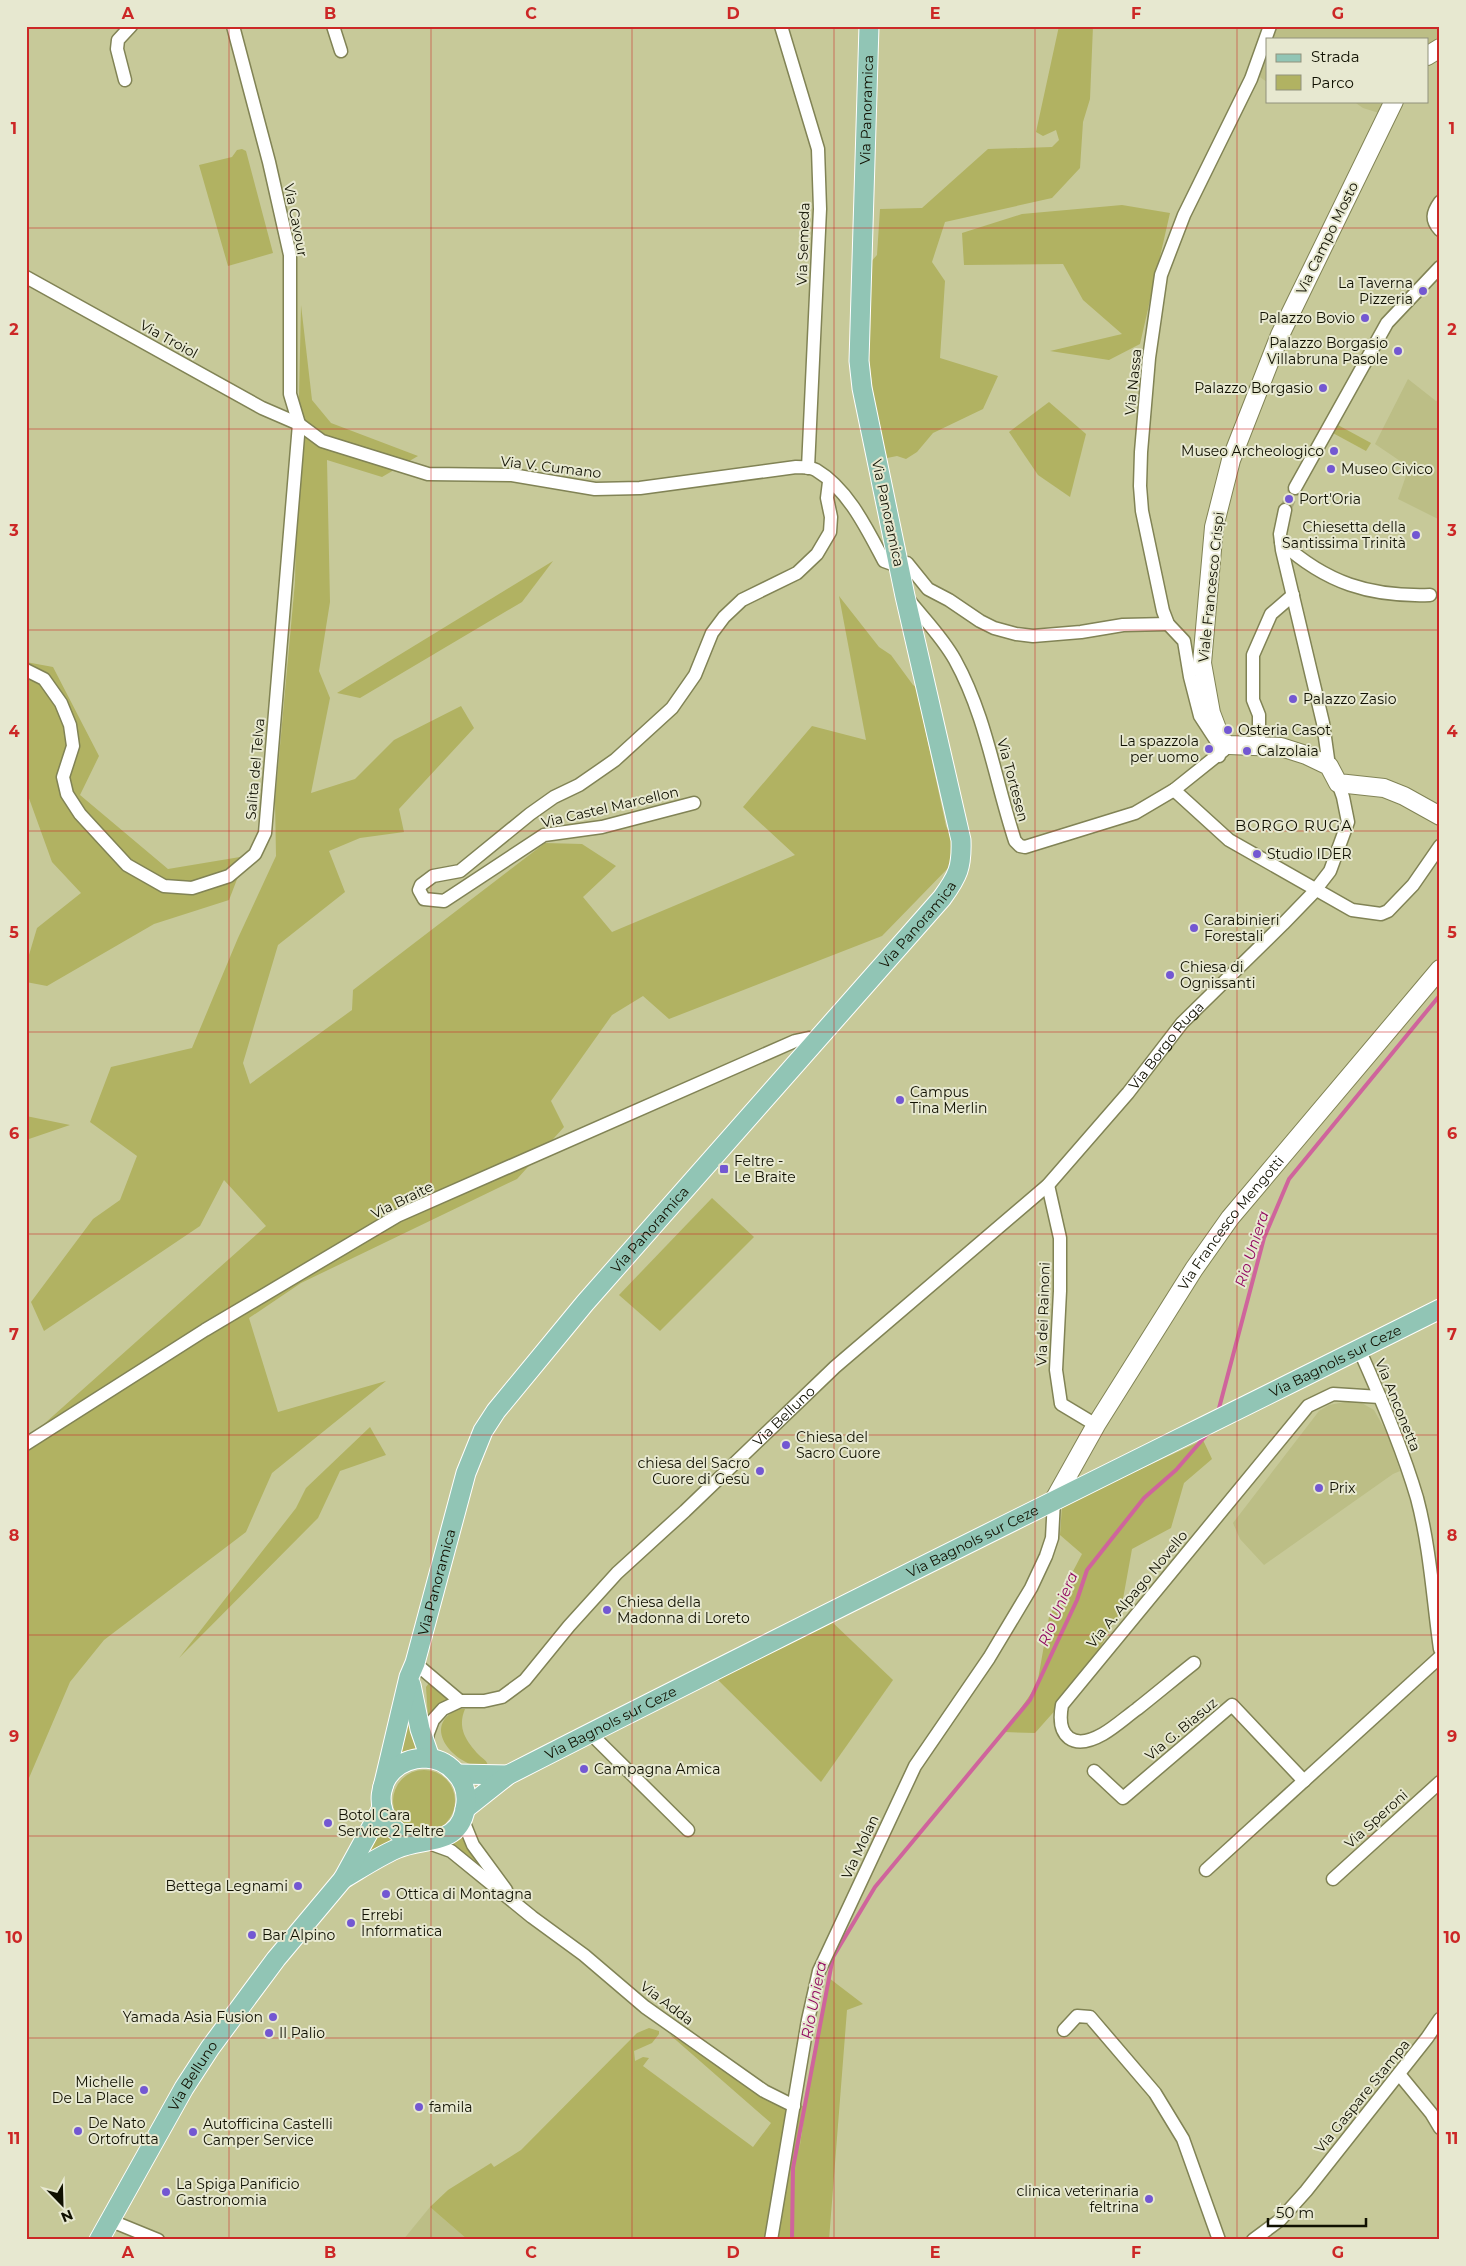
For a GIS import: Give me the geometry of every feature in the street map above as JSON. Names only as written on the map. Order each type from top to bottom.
[{"type":"main road","name":"Via Panoramica","points":[[383,1787],[412,1670],[466,1473],[483,1431],[496,1411],[585,1303],[942,898],[955,880],[961,866],[961,840],[898,566],[862,388],[859,362],[869,26]]},
{"type":"main road","name":"Via Bagnols sur Ceze","points":[[464,1814],[508,1775],[1054,1500],[1182,1439],[1440,1309]]},
{"type":"main road","name":"Via Panoramica","points":[[412,1670],[415,1707],[428,1752]]},
{"type":"main road","points":[[383,1787],[390,1774],[402,1764],[428,1752],[458,1774],[465,1791],[464,1814]]},
{"type":"main road","name":"Via Bagnols sur Ceze","points":[[458,1774],[508,1775]]},
{"type":"main road","name":"Via Belluno","points":[[383,1787],[382,1808],[386,1820],[394,1831],[404,1838],[422,1842]]},
{"type":"main road","name":"Via Belluno","points":[[99,2240],[184,2088],[210,2048],[276,1959],[343,1879],[382,1808]]},
{"type":"main road","name":"Via Belluno","points":[[343,1879],[397,1848],[440,1839],[451,1833],[464,1814]]},
{"type":"street","points":[[125,80],[117,50],[118,40],[130,26]]},
{"type":"street","name":"Via Cavour","points":[[233,26],[269,162],[290,255],[290,394],[299,424]]},
{"type":"street","points":[[333,26],[341,51]]},
{"type":"street","name":"Via Semeda","points":[[782,26],[818,148],[820,209],[808,468]]},
{"type":"street","name":"Via Nassa","points":[[1222,746],[1200,716],[1190,677],[1184,641],[1168,624],[1163,611],[1142,511],[1140,486],[1141,452],[1149,358],[1161,275],[1184,215],[1251,79],[1270,26]]},
{"type":"street","points":[[1428,55],[1440,48]]},
{"type":"street","name":"Via Campo Mosto","points":[[1230,460],[1280,335],[1394,102]]},
{"type":"street","points":[[1440,202],[1433,215],[1435,225],[1440,230]]},
{"type":"street","points":[[1295,488],[1388,323],[1440,267]]},
{"type":"street","name":"Via Troiol","points":[[26,277],[262,408],[299,424]]},
{"type":"street","name":"Via V. Cumano","points":[[299,424],[322,441],[428,474],[512,475],[595,489],[653,488],[796,466],[808,468]]},
{"type":"street","name":"Salita del Telva","points":[[26,670],[44,679],[61,703],[70,725],[73,746],[63,777],[67,794],[80,814],[127,865],[164,886],[192,888],[229,876],[255,854],[265,833],[299,424]]},
{"type":"street","name":"Viale Francesco Crispi","points":[[1222,746],[1211,713],[1202,663],[1214,527],[1230,460]]},
{"type":"street","points":[[808,468],[814,469],[839,490],[864,524],[884,561],[898,566],[907,563],[928,589],[994,628],[1033,636],[1081,632],[1123,625],[1168,624]]},
{"type":"street","name":"Via Castel Marcellon","points":[[694,803],[602,827],[544,835],[444,901],[424,899],[420,890],[421,885],[433,876],[460,871],[530,814],[554,797],[579,786],[594,776],[615,760],[672,708],[694,675],[712,633],[724,616],[742,600],[797,573],[817,554],[830,532],[831,517],[827,498],[829,482]]},
{"type":"street","points":[[1285,510],[1282,518],[1281,542],[1323,723],[1329,766],[1338,783],[1384,788],[1404,796],[1440,816]]},
{"type":"street","points":[[1281,542],[1327,577],[1360,588],[1389,594],[1402,596],[1430,595]]},
{"type":"street","points":[[1259,746],[1259,715],[1253,700],[1253,655],[1271,614],[1292,595]]},
{"type":"street","name":"Via Tortesen","points":[[905,596],[941,639],[954,658],[970,690],[988,745],[1012,832],[1015,841],[1020,846],[1026,847],[1135,813],[1174,790],[1222,746]]},
{"type":"street","points":[[1222,746],[1281,747],[1306,755],[1329,766]]},
{"type":"street","name":"Via Borgo Ruga","points":[[1048,1185],[1128,1093],[1182,1023],[1316,889],[1330,871],[1348,822],[1338,783]]},
{"type":"street","points":[[1174,790],[1229,840],[1352,910],[1380,914],[1388,911],[1413,885],[1440,846]]},
{"type":"street","name":"Via Francesco Mengotti","points":[[1054,1500],[1096,1425],[1194,1269],[1230,1218],[1440,969]]},
{"type":"street","name":"Via Braite","points":[[26,1444],[205,1330],[397,1216],[796,1041],[808,1038],[818,1039]]},
{"type":"street","name":"Via dei Rainoni","points":[[1048,1185],[1060,1238],[1060,1291],[1056,1370],[1061,1404],[1096,1425]]},
{"type":"street","name":"Via Belluno","points":[[460,1701],[484,1701],[502,1698],[525,1680],[569,1626],[617,1573],[836,1367],[1048,1185]]},
{"type":"street","name":"Via Anconetta","points":[[1359,1349],[1391,1421],[1417,1500],[1426,1541],[1440,1649]]},
{"type":"street","name":"Via A. Alpago Novello","points":[[1194,1663],[1101,1735],[1080,1741],[1071,1741],[1065,1737],[1061,1726],[1062,1705],[1308,1406],[1333,1394],[1380,1397]]},
{"type":"street","name":"Via Molan","points":[[771,2240],[808,2020],[819,1971],[915,1766],[989,1658],[1046,1556],[1052,1538],[1054,1500]]},
{"type":"street","points":[[1206,1870],[1440,1657]]},
{"type":"street","points":[[412,1670],[460,1701]]},
{"type":"street","points":[[428,1752],[428,1733],[433,1720],[443,1709],[460,1701]]},
{"type":"street","name":"Via G. Biasuz","points":[[1094,1771],[1123,1798],[1232,1705],[1304,1781]]},
{"type":"street","points":[[590,1734],[688,1830]]},
{"type":"street","name":"Via Speroni","points":[[1333,1879],[1440,1782]]},
{"type":"street","name":"Via Adda","points":[[464,1814],[468,1834],[481,1857],[501,1884],[528,1914]]},
{"type":"street","name":"Via Adda","points":[[422,1842],[451,1851],[528,1914],[584,1955],[645,2007],[764,2091],[794,2106]]},
{"type":"street","points":[[1064,2030],[1078,2016],[1090,2017],[1155,2093],[1184,2139],[1219,2240]]},
{"type":"street","name":"Via Gaspare Stampa","points":[[1253,2240],[1280,2220],[1306,2191],[1440,2019]]},
{"type":"street","points":[[1399,2074],[1431,2113],[1440,2128]]},
{"type":"street","points":[[109,2220],[158,2240]]},
{"type":"shaded area","points":[[1275,26],[1440,26],[1440,39],[1428,46],[1428,38],[1270,38]]},
{"type":"shaded area","points":[[1266,52],[1266,81],[1257,75]]},
{"type":"shaded area","points":[[1354,102],[1384,102],[1379,113],[1363,108]]},
{"type":"shaded area","points":[[1408,379],[1436,401],[1440,399],[1440,520],[1398,499],[1409,467],[1375,444]]},
{"type":"shaded area","points":[[1360,1402],[1374,1410],[1388,1435],[1400,1471],[1393,1474],[1264,1565],[1240,1539],[1233,1523],[1319,1411],[1329,1405]]},
{"type":"shaded area","points":[[430,2207],[468,2240],[403,2240]]},
{"type":"green space","points":[[1059,26],[1093,26],[1090,99],[1083,122],[1080,168],[1052,198],[945,222],[932,262],[945,281],[940,358],[998,376],[983,409],[933,433],[917,452],[906,459],[897,456],[887,458],[871,379],[868,341],[869,264],[877,255],[880,209],[922,208],[988,149],[1052,147],[1059,140],[1056,130],[1043,136],[1036,132]]},
{"type":"green space","points":[[242,149],[246,151],[273,253],[228,266],[199,165],[232,157],[237,150]]},
{"type":"green space","points":[[1122,205],[1170,213],[1140,344],[1109,360],[1050,351],[1122,334],[1083,300],[1063,264],[964,265],[962,233],[1022,214]]},
{"type":"green space","points":[[301,305],[312,400],[331,423],[418,456],[382,477],[327,460],[330,602],[319,671],[330,698],[311,793],[355,779],[394,740],[461,706],[474,728],[399,809],[404,832],[360,838],[329,851],[345,892],[278,945],[243,1063],[250,1084],[352,1010],[353,990],[545,843],[582,844],[616,866],[583,897],[612,932],[795,855],[743,807],[812,726],[866,740],[839,596],[879,647],[891,655],[916,687],[946,826],[957,846],[953,863],[882,936],[669,1019],[643,996],[612,1015],[551,1101],[564,1127],[517,1179],[301,1283],[249,1318],[278,1412],[386,1381],[272,1473],[246,1532],[104,1640],[70,1682],[26,1785],[26,1440],[266,1226],[224,1180],[200,1226],[44,1331],[31,1302],[93,1219],[120,1200],[137,1156],[90,1122],[111,1067],[192,1048],[238,938],[276,856],[275,801],[295,582]]},
{"type":"green space","points":[[1049,402],[1086,434],[1070,497],[1038,475],[1009,432]]},
{"type":"green space","points":[[1336,424],[1371,443],[1366,451],[1331,432]]},
{"type":"green space","points":[[553,561],[522,602],[360,698],[337,693]]},
{"type":"green space","points":[[26,662],[53,667],[99,756],[80,795],[168,869],[246,856],[229,900],[154,924],[47,986],[26,982],[26,965],[37,928],[81,893],[52,862],[26,790]]},
{"type":"green space","points":[[26,1116],[70,1125],[26,1140]]},
{"type":"green space","points":[[712,1198],[754,1237],[660,1331],[619,1295]]},
{"type":"green space","points":[[370,1427],[386,1455],[340,1471],[318,1518],[179,1658],[296,1508],[306,1488]]},
{"type":"green space","points":[[1203,1440],[1212,1459],[1184,1483],[1171,1528],[1132,1549],[1121,1610],[1082,1680],[1035,1733],[1004,1732],[1037,1685],[1049,1617],[1082,1554],[1060,1535],[1062,1506]]},
{"type":"green space","points":[[831,1621],[893,1680],[821,1782],[716,1678]]},
{"type":"green space","points":[[429,1683],[437,1686],[454,1700],[428,1717],[426,1687]]},
{"type":"green space","points":[[412,1704],[421,1749],[400,1755],[400,1750]]},
{"type":"green space","points":[[459,1709],[465,1709],[462,1722],[464,1734],[488,1767],[476,1766],[465,1762],[446,1746],[442,1736],[442,1726],[447,1716]]},
{"type":"green space","points":[[418,1770],[430,1770],[446,1779],[453,1789],[455,1801],[453,1813],[446,1823],[430,1832],[418,1832],[407,1827],[398,1818],[393,1807],[393,1795],[398,1784],[407,1775]]},
{"type":"green space","points":[[381,1819],[396,1838],[366,1863],[366,1849]]},
{"type":"green space","points":[[464,1836],[479,1862],[477,1865],[451,1844]]},
{"type":"green space","points":[[829,1978],[863,2004],[847,2010],[829,2240],[468,2240],[430,2207],[448,2190],[491,2163],[494,2167],[521,2150],[637,2033],[649,2028],[659,2031],[659,2034],[652,2043],[634,2051],[635,2061],[643,2057],[649,2058],[643,2066],[753,2147],[771,2123],[669,2034],[756,2087],[775,2097],[804,2106],[799,2152],[808,2088]]},
{"type":"waterway","name":"Rio Uniera","points":[[1218,1412],[1264,1238],[1289,1179],[1440,995]]},
{"type":"waterway","name":"Rio Uniera","points":[[792,2240],[793,2168],[833,1957],[875,1887],[1030,1700],[1077,1600],[1087,1570],[1144,1498],[1176,1470],[1209,1432]]},
{"type":"tunnel","points":[[1285,510],[1295,488]]},
{"type":"place","name":"La Taverna Pizzeria","points":[[1423,291]]},
{"type":"place","name":"Palazzo Bovio","points":[[1365,318]]},
{"type":"place","name":"Palazzo Borgasio Villabruna Pasole","points":[[1398,351]]},
{"type":"place","name":"Palazzo Borgasio","points":[[1323,388]]},
{"type":"place","name":"Museo Archeologico","points":[[1334,451]]},
{"type":"place","name":"Museo Civico","points":[[1331,469]]},
{"type":"place","name":"Port'Oria","points":[[1289,499]]},
{"type":"place","name":"Chiesetta della Santissima Trinità","points":[[1416,535]]},
{"type":"place","name":"Palazzo Zasio","points":[[1293,699]]},
{"type":"place","name":"Osteria Casot","points":[[1228,730]]},
{"type":"place","name":"La spazzola per uomo","points":[[1209,749]]},
{"type":"place","name":"Calzolaia","points":[[1247,751]]},
{"type":"place","name":"Studio IDER","points":[[1257,854]]},
{"type":"place","name":"Carabinieri Forestali","points":[[1194,928]]},
{"type":"place","name":"Chiesa di Ognissanti","points":[[1170,975]]},
{"type":"place","name":"Campus Tina Merlin","points":[[900,1100]]},
{"type":"place","name":"Feltre - Le Braite","points":[[724,1169]]},
{"type":"place","name":"Chiesa del Sacro Cuore","points":[[786,1445]]},
{"type":"place","name":"chiesa del Sacro Cuore di Gesù","points":[[760,1471]]},
{"type":"place","name":"Prix","points":[[1319,1488]]},
{"type":"place","name":"Chiesa della Madonna di Loreto","points":[[607,1610]]},
{"type":"place","name":"Campagna Amica","points":[[584,1769]]},
{"type":"place","name":"Botol Cara Service 2 Feltre","points":[[328,1823]]},
{"type":"place","name":"Bettega Legnami","points":[[298,1886]]},
{"type":"place","name":"Ottica di Montagna","points":[[386,1894]]},
{"type":"place","name":"Errebi Informatica","points":[[351,1923]]},
{"type":"place","name":"Bar Alpino","points":[[252,1935]]},
{"type":"place","name":"Yamada Asia Fusion","points":[[273,2017]]},
{"type":"place","name":"Il Palio","points":[[269,2033]]},
{"type":"place","name":"Michelle De La Place","points":[[144,2090]]},
{"type":"place","name":"famila","points":[[419,2107]]},
{"type":"place","name":"De Nato Ortofrutta","points":[[78,2131]]},
{"type":"place","name":"Autofficina Castelli Camper Service","points":[[193,2132]]},
{"type":"place","name":"La Spiga Panificio Gastronomia","points":[[166,2192]]},
{"type":"place","name":"clinica veterinaria feltrina","points":[[1149,2199]]},
{"type":"district","name":"BORGO RUGA","points":[[1294,826]]}]
